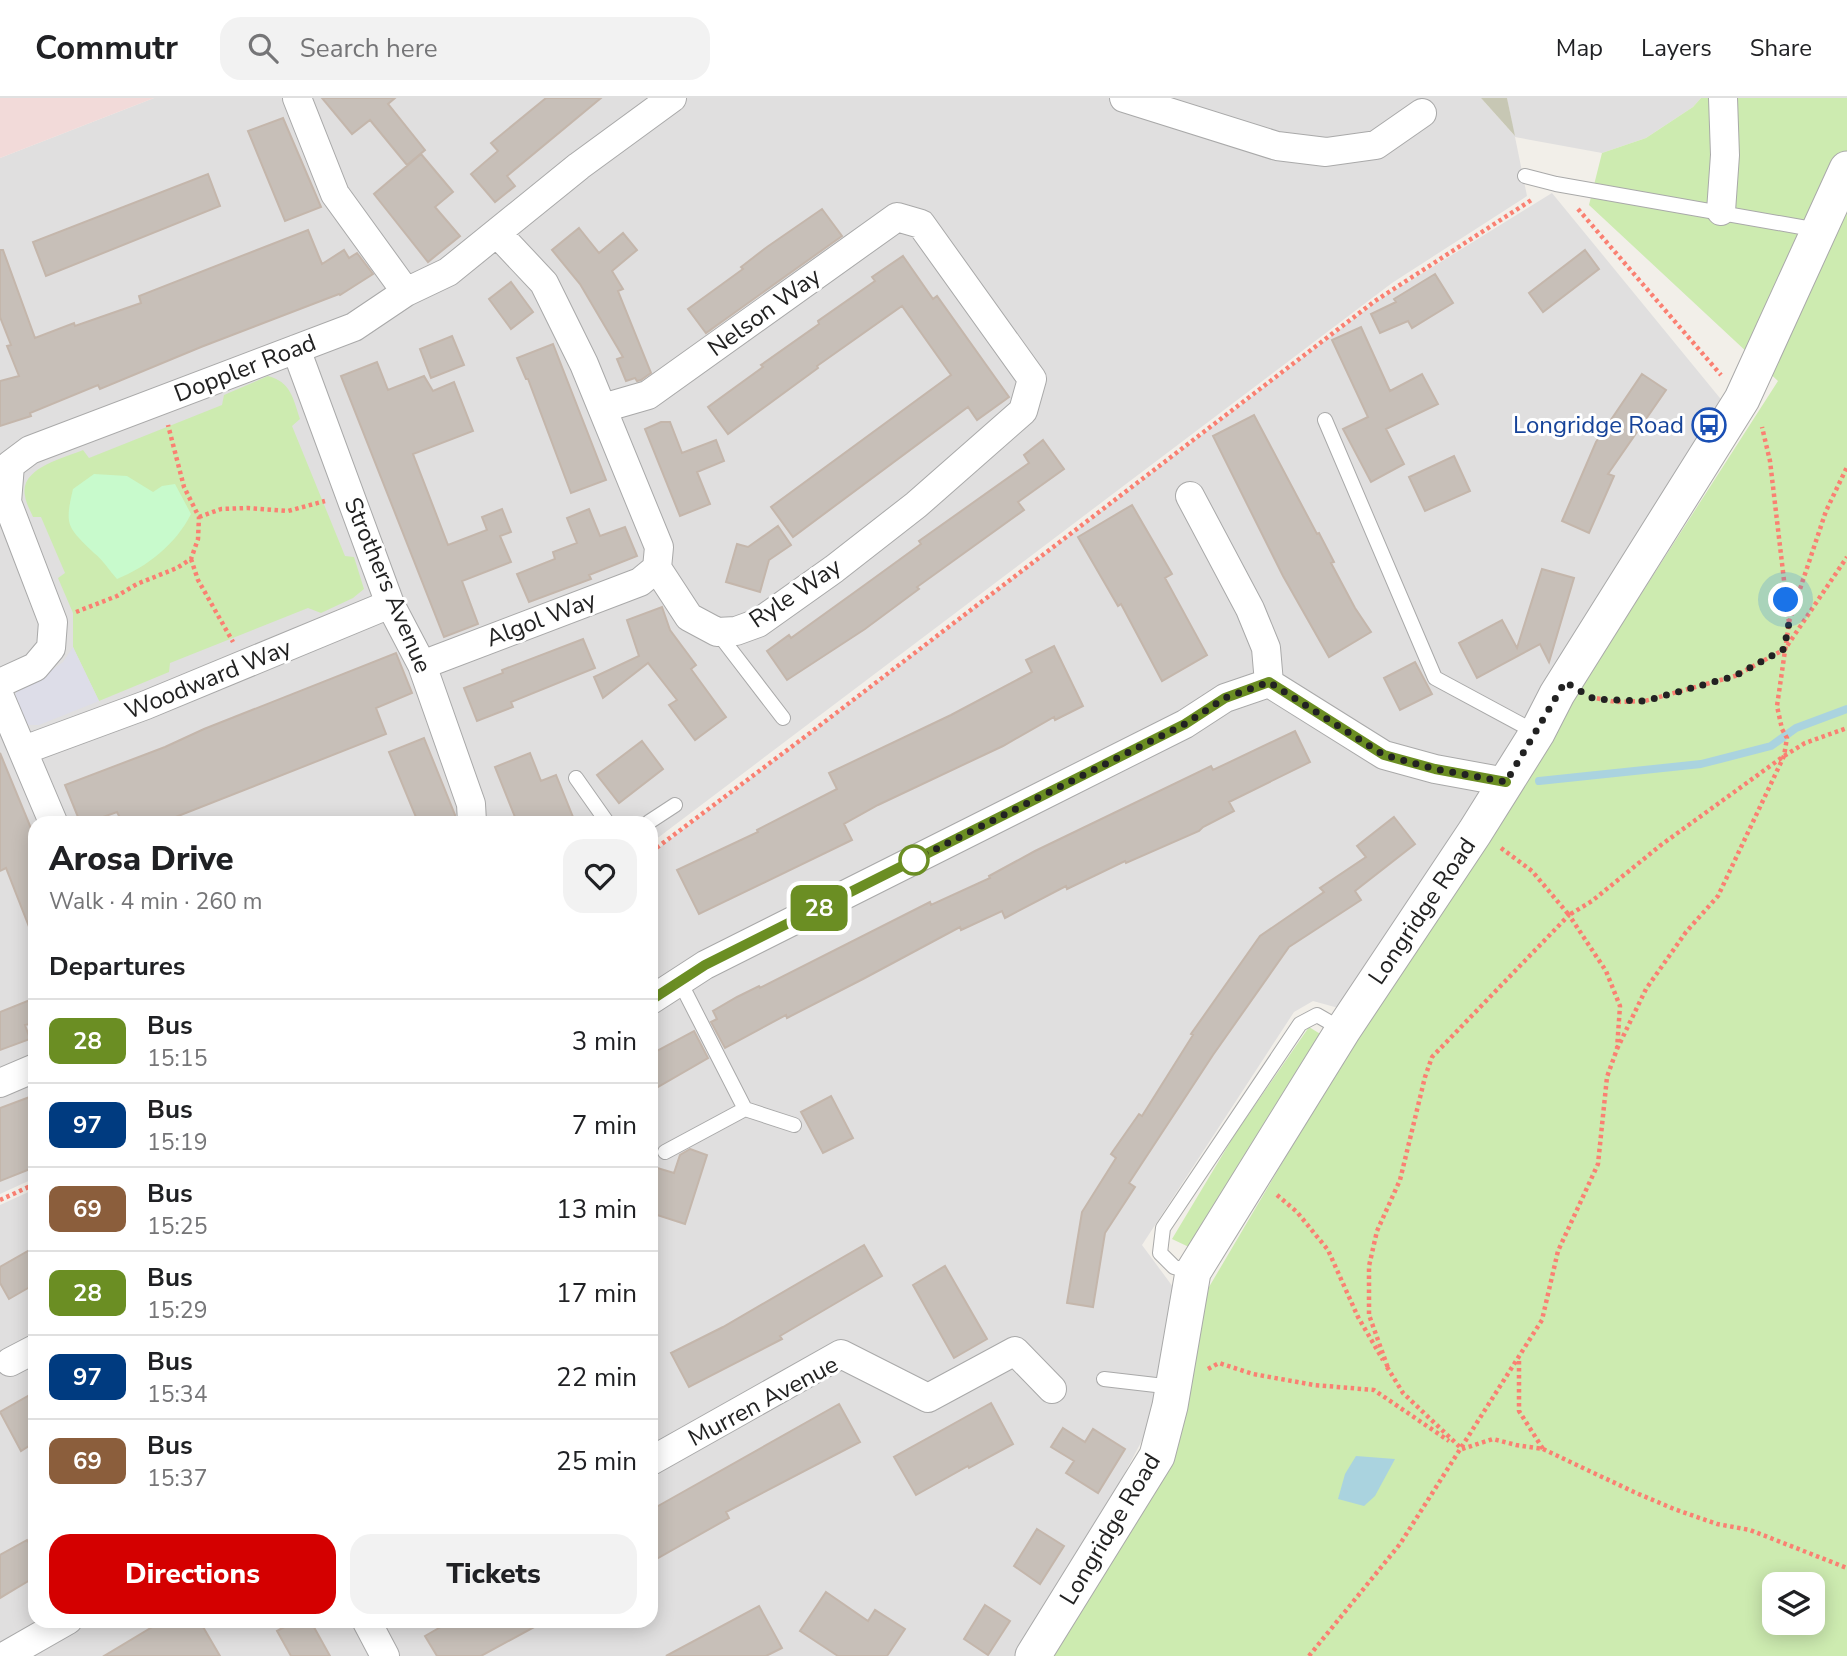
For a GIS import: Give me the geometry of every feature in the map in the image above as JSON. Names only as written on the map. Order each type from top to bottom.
[{"type":"street","points":[[298,98],[335,194],[406,292]]},
{"type":"street","name":"Doppler Road","points":[[53,622],[7,502],[5,463],[30,450],[354,327],[406,292],[448,272],[579,166],[672,98]]},
{"type":"street","points":[[1124,98],[1277,146],[1325,152],[1376,145],[1422,113]]},
{"type":"street","points":[[1721,211],[1726,155],[1723,98]]},
{"type":"street","name":"Longridge Road","points":[[1033,1656],[1157,1456],[1185,1381],[1193,1272],[1343,1030],[1475,832],[1537,733],[1565,682],[1742,399],[1847,169]]},
{"type":"street","name":"Nelson Way","points":[[603,408],[648,395],[897,217],[921,225]]},
{"type":"street","name":"Ryle Way","points":[[497,233],[544,284],[584,364],[659,547],[657,568],[689,617],[717,632],[736,631],[758,623],[824,577],[916,505],[1023,411],[1032,379],[921,225]]},
{"type":"street","name":"Strothers Avenue","points":[[296,349],[390,604],[422,665],[471,804],[472,816]]},
{"type":"street","points":[[1190,496],[1250,609],[1266,648],[1269,682]]},
{"type":"street","name":"Algol Way","points":[[422,665],[640,582],[657,568]]},
{"type":"street","name":"Woodward Way","points":[[24,750],[145,705],[390,604]]},
{"type":"street","points":[[0,683],[35,667],[51,648],[53,622]]},
{"type":"street","points":[[1269,682],[1384,755],[1435,769],[1506,782]]},
{"type":"street","points":[[658,996],[705,965],[1185,724],[1225,698],[1269,682]]},
{"type":"street","points":[[0,697],[52,816]]},
{"type":"street","points":[[0,1083],[28,1071]]},
{"type":"street","name":"Murren Avenue","points":[[658,1457],[841,1354],[928,1398],[1015,1351],[1052,1390]]},
{"type":"street","points":[[10,1362],[28,1353]]},
{"type":"street","points":[[5,1656],[54,1628]]},
{"type":"street","points":[[370,1628],[385,1656]]},
{"type":"lane","points":[[1525,176],[1556,184],[1819,230]]},
{"type":"lane","points":[[1325,420],[1435,678],[1537,733]]},
{"type":"lane","points":[[717,632],[783,718]]},
{"type":"lane","points":[[576,778],[603,816]]},
{"type":"lane","points":[[658,816],[675,805]]},
{"type":"lane","points":[[680,982],[746,1109],[794,1125]]},
{"type":"lane","points":[[1193,1272],[1174,1267],[1160,1253],[1163,1228],[1300,1024],[1317,1015],[1343,1030]]},
{"type":"lane","points":[[665,1152],[746,1109]]},
{"type":"lane","points":[[1104,1379],[1185,1381]]},
{"type":"path","points":[[658,847],[1375,301],[1556,184],[1742,399],[1759,412],[1770,461],[1789,623]]},
{"type":"path","points":[[53,622],[117,596],[191,559],[198,540],[199,517],[184,487],[179,460],[159,401]]},
{"type":"path","points":[[1309,1656],[1400,1544],[1542,1320],[1558,1251],[1598,1164],[1607,1077],[1617,1049],[1646,989],[1686,932],[1718,896],[1784,755],[1787,738],[1777,706],[1789,623],[1826,511],[1847,467]]},
{"type":"path","points":[[199,517],[221,509],[288,511],[349,492]]},
{"type":"path","points":[[1565,682],[1594,699],[1645,701],[1735,676],[1784,649],[1847,557]]},
{"type":"path","points":[[191,559],[198,580],[229,634],[242,665]]},
{"type":"path","points":[[1388,1368],[1369,1315],[1368,1266],[1377,1231],[1400,1180],[1432,1057],[1569,915],[1592,901],[1661,845],[1784,755],[1805,743],[1847,727]]},
{"type":"path","points":[[1475,832],[1532,871],[1569,915],[1606,971],[1620,1006],[1617,1049]]},
{"type":"path","points":[[1255,1175],[1297,1212],[1328,1250],[1357,1317],[1404,1393],[1462,1449]]},
{"type":"path","points":[[0,1200],[28,1187]]},
{"type":"path","points":[[1519,1358],[1519,1411],[1544,1448]]},
{"type":"path","points":[[1185,1381],[1220,1363],[1253,1374],[1314,1385],[1374,1390],[1462,1449]]},
{"type":"path","points":[[1462,1449],[1493,1439],[1544,1448],[1605,1479],[1674,1509],[1717,1524],[1750,1531],[1847,1568]]},
{"type":"shaded area","points":[[0,98],[154,98],[0,158]]},
{"type":"shaded area","points":[[154,98],[1481,98],[1514,135],[1507,98],[1701,98],[1693,107],[1646,138],[1602,153],[1515,137],[1527,196],[1392,283],[658,838],[658,816],[28,816],[28,1181],[0,1194],[0,158]]},
{"type":"shaded area","points":[[1481,98],[1507,98],[1515,136]]},
{"type":"shaded area","points":[[1552,193],[1733,414],[1342,1009],[1313,1001],[1294,1012],[1142,1245],[1176,1291],[1147,1431],[1085,1548],[1016,1656],[0,1656],[0,1205],[28,1192],[28,1628],[658,1628],[658,849],[1376,302]]},
{"type":"shaded area","points":[[73,647],[99,701],[39,725],[27,725],[15,697],[17,688],[45,675],[63,662]]},
{"type":"green space","points":[[1701,98],[1847,98],[1847,1656],[1052,1656],[1187,1380],[1209,1287],[1357,1036],[1778,381],[1589,205],[1602,153],[1646,138],[1693,107]]},
{"type":"green space","points":[[268,376],[282,382],[293,398],[300,419],[292,426],[345,556],[354,557],[364,589],[353,598],[321,613],[308,608],[170,663],[169,672],[99,701],[73,647],[73,613],[58,578],[65,573],[41,517],[33,517],[26,501],[25,486],[29,478],[45,465],[83,450],[89,458],[222,405],[224,395]]},
{"type":"green space","points":[[94,474],[127,476],[153,492],[162,486],[175,484],[191,514],[185,525],[160,553],[117,579],[70,526],[69,511],[73,489]]},
{"type":"green space","points":[[1309,1027],[1322,1035],[1189,1247],[1172,1239],[1235,1134]]},
{"type":"water","points":[[1356,1456],[1395,1459],[1375,1496],[1364,1506],[1338,1499],[1345,1474]]},
{"type":"building","points":[[322,98],[395,98],[388,104],[425,150],[407,165],[370,120],[352,134]]},
{"type":"building","points":[[546,98],[601,98],[507,176],[515,186],[495,202],[471,174],[498,151],[491,143]]},
{"type":"building","points":[[283,118],[321,207],[285,221],[248,131]]},
{"type":"building","points":[[421,154],[453,192],[435,207],[460,236],[428,262],[374,194]]},
{"type":"building","points":[[208,174],[220,206],[46,276],[33,242]]},
{"type":"building","points":[[822,209],[842,236],[706,333],[688,309],[743,269],[741,267],[767,247]]},
{"type":"building","points":[[579,228],[599,253],[623,233],[637,250],[612,271],[623,289],[618,291],[651,373],[641,380],[637,381],[635,378],[626,381],[617,359],[623,357],[580,284],[552,250]]},
{"type":"building","points":[[308,230],[322,264],[344,250],[349,258],[357,253],[373,274],[340,295],[201,347],[100,389],[98,385],[30,413],[31,416],[0,426],[0,381],[19,376],[7,346],[11,345],[0,317],[0,250],[3,250],[35,338],[141,303],[139,296]]},
{"type":"building","points":[[1585,250],[1599,269],[1543,312],[1529,293]]},
{"type":"building","points":[[903,256],[933,299],[937,296],[1009,397],[977,420],[968,407],[793,537],[771,507],[951,375],[902,306],[728,434],[708,407],[819,324],[818,321],[875,281],[872,277]]},
{"type":"building","points":[[1435,274],[1453,303],[1412,328],[1408,321],[1380,333],[1371,314],[1396,302],[1394,299]]},
{"type":"building","points":[[511,282],[533,312],[511,329],[489,299]]},
{"type":"building","points":[[1361,327],[1390,391],[1422,374],[1438,404],[1386,429],[1404,464],[1371,482],[1343,429],[1368,417],[1332,340]]},
{"type":"building","points":[[452,336],[464,365],[431,378],[420,349]]},
{"type":"building","points":[[553,344],[606,480],[571,493],[528,379],[517,358]]},
{"type":"building","points":[[377,362],[388,390],[424,376],[433,391],[454,382],[473,431],[413,454],[448,545],[487,530],[482,517],[502,509],[511,532],[500,536],[511,562],[462,581],[478,624],[444,637],[341,376]]},
{"type":"building","points":[[1642,374],[1666,390],[1608,474],[1614,476],[1589,533],[1562,521],[1596,442]]},
{"type":"building","points":[[1254,415],[1317,534],[1319,533],[1334,562],[1331,563],[1355,608],[1371,632],[1329,657],[1283,576],[1213,436]]},
{"type":"building","points":[[661,422],[670,422],[682,453],[716,440],[724,461],[697,472],[710,504],[680,516],[645,429]]},
{"type":"building","points":[[1043,440],[1064,469],[1018,502],[1024,510],[917,587],[919,589],[865,629],[787,680],[767,651],[789,635],[791,638],[921,544],[919,541],[1029,463],[1024,455]]},
{"type":"building","points":[[1454,456],[1470,491],[1425,511],[1409,477]]},
{"type":"building","points":[[1132,505],[1172,574],[1165,578],[1207,655],[1162,681],[1121,604],[1118,606],[1078,537]]},
{"type":"building","points":[[589,509],[600,536],[625,527],[637,556],[589,575],[591,579],[529,602],[517,574],[555,559],[553,552],[577,543],[567,518]]},
{"type":"building","points":[[778,526],[791,545],[769,560],[760,592],[726,582],[737,544],[748,547]]},
{"type":"building","points":[[1542,569],[1574,578],[1549,662],[1540,644],[1477,678],[1459,643],[1502,620],[1517,648]]},
{"type":"building","points":[[662,607],[670,630],[696,665],[691,669],[726,717],[695,740],[669,705],[677,700],[648,663],[603,698],[594,677],[639,656],[627,620]]},
{"type":"building","points":[[583,639],[595,668],[511,702],[513,707],[477,721],[464,688],[503,673],[502,670]]},
{"type":"building","points":[[1054,646],[1083,706],[1055,720],[1054,717],[1003,746],[878,805],[844,824],[852,840],[699,914],[677,870],[758,832],[757,830],[837,789],[829,773],[951,715],[1032,672],[1026,660]]},
{"type":"building","points":[[396,653],[412,693],[376,708],[386,734],[178,816],[119,816],[117,812],[106,816],[78,816],[65,785],[165,747]]},
{"type":"building","points":[[1415,662],[1432,694],[1400,710],[1384,678]]},
{"type":"building","points":[[1295,731],[1310,762],[1229,802],[1234,811],[1199,831],[1126,863],[1125,861],[1067,889],[1066,886],[1005,918],[1002,911],[961,930],[960,927],[725,1048],[711,1022],[717,1019],[713,1011],[759,986],[760,988],[930,902],[931,905],[990,878],[989,876],[1035,851],[1211,766],[1213,770]]},
{"type":"building","points":[[424,738],[455,816],[416,816],[389,752]]},
{"type":"building","points":[[642,741],[663,769],[619,803],[597,775]]},
{"type":"building","points":[[0,753],[28,821],[28,924],[6,868],[0,871]]},
{"type":"building","points":[[530,753],[541,781],[556,775],[573,816],[515,816],[495,767]]},
{"type":"building","points":[[1394,817],[1415,844],[1355,891],[1361,900],[1289,947],[1213,1055],[1129,1183],[1135,1187],[1105,1233],[1093,1307],[1067,1303],[1082,1212],[1116,1158],[1111,1154],[1139,1114],[1142,1116],[1193,1035],[1191,1034],[1260,936],[1324,892],[1320,888],[1366,857],[1357,846]]},
{"type":"building","points":[[28,1001],[28,1024],[25,1025],[28,1040],[0,1050],[0,1012]]},
{"type":"building","points":[[694,1031],[708,1058],[658,1087],[658,1050]]},
{"type":"building","points":[[831,1096],[853,1138],[823,1153],[801,1112]]},
{"type":"building","points":[[28,1098],[28,1170],[0,1181],[0,1108]]},
{"type":"building","points":[[690,1149],[707,1155],[685,1224],[658,1215],[658,1168],[674,1173],[680,1155]]},
{"type":"building","points":[[864,1245],[882,1276],[780,1336],[782,1339],[689,1387],[671,1353],[723,1327]]},
{"type":"building","points":[[28,1251],[28,1288],[9,1299],[0,1283],[0,1267]]},
{"type":"building","points":[[945,1266],[987,1339],[954,1358],[913,1285]]},
{"type":"building","points":[[28,1396],[28,1446],[21,1451],[0,1412]]},
{"type":"building","points":[[991,1403],[1013,1444],[916,1495],[894,1457]]},
{"type":"building","points":[[839,1404],[860,1442],[726,1512],[729,1518],[658,1558],[658,1506]]},
{"type":"building","points":[[1063,1428],[1085,1442],[1093,1429],[1125,1449],[1098,1493],[1066,1473],[1074,1461],[1051,1447]]},
{"type":"building","points":[[1037,1529],[1064,1546],[1040,1584],[1014,1566]]},
{"type":"building","points":[[28,1542],[28,1581],[0,1598],[0,1555]]},
{"type":"building","points":[[826,1592],[868,1621],[875,1610],[905,1629],[887,1656],[838,1656],[800,1631]]},
{"type":"building","points":[[985,1605],[1010,1621],[988,1655],[964,1639]]},
{"type":"building","points":[[759,1606],[782,1648],[766,1656],[666,1656]]},
{"type":"building","points":[[151,1628],[204,1628],[220,1656],[104,1656]]},
{"type":"building","points":[[282,1628],[314,1628],[330,1656],[291,1656],[277,1631]]},
{"type":"building","points":[[439,1628],[532,1628],[481,1656],[437,1656],[425,1636]]},
{"type":"waterway","points":[[1539,781],[1701,764],[1771,746],[1796,728],[1847,709]]},
{"type":"bus line","name":"28","points":[[658,995],[705,965],[1185,724],[1225,698],[1269,682],[1384,755],[1435,769],[1506,782]]},
{"type":"place","name":"Longridge Road","points":[[1709,425]]},
{"type":"route","points":[[914,860],[1185,724],[1225,698],[1269,682],[1384,755],[1435,769],[1506,782],[1565,682],[1594,699],[1616,702],[1645,701],[1735,676],[1784,649],[1789,623],[1786,600]]}]
